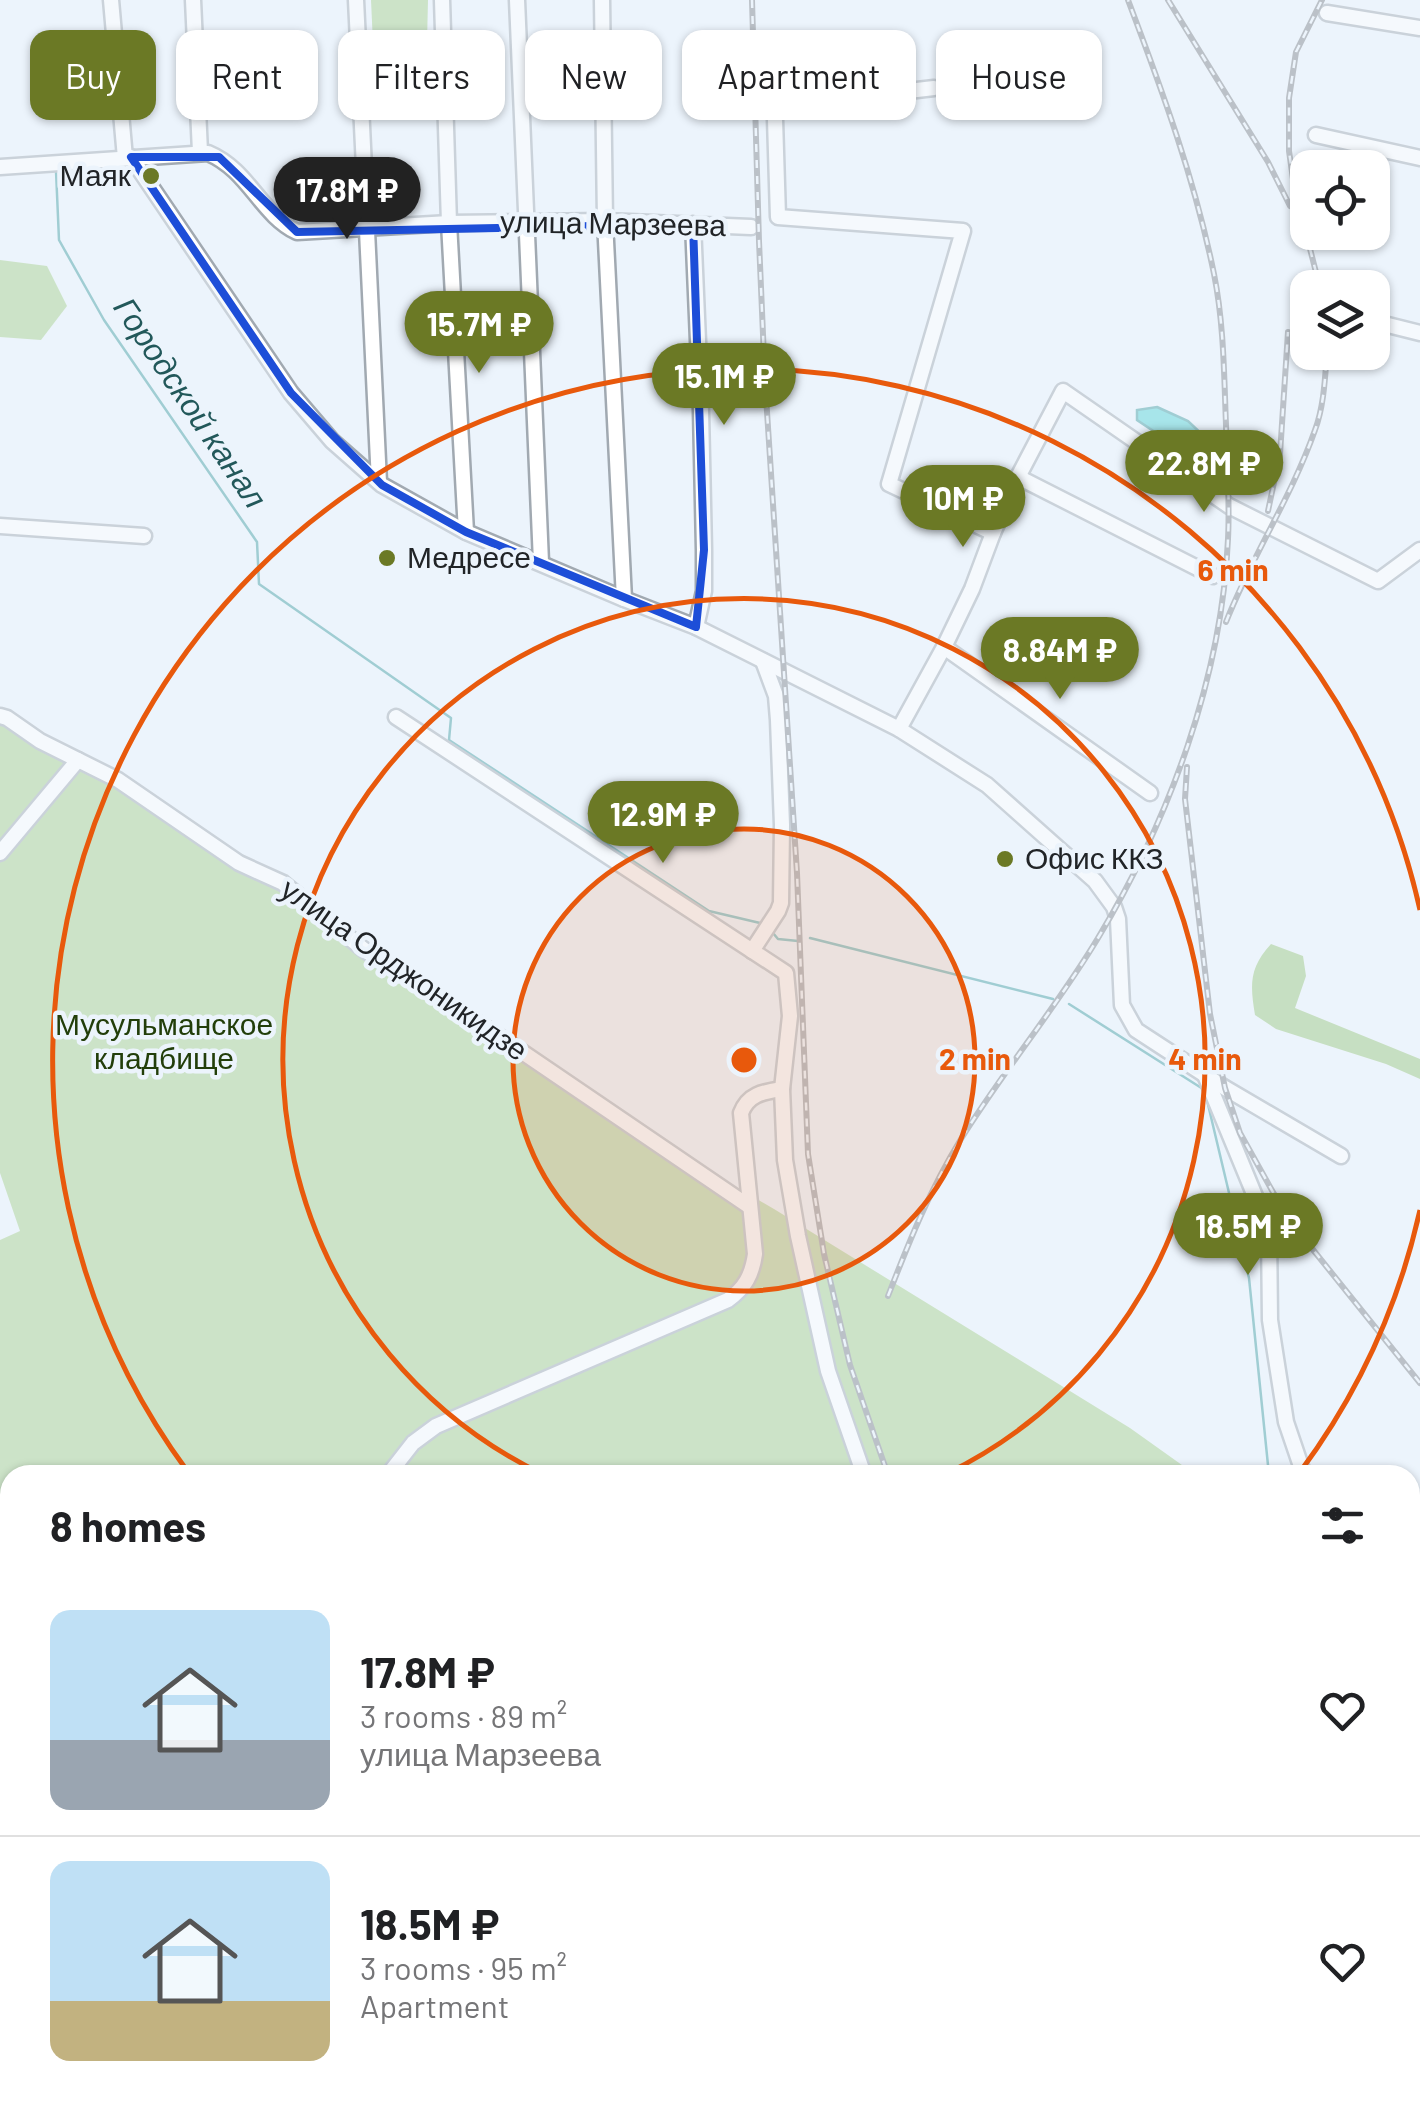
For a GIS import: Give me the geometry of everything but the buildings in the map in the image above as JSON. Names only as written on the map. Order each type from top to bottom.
[{"type":"street","points":[[111,0],[128,158],[291,393],[332,441],[379,482],[466,532],[696,627],[898,729],[987,785],[1095,881],[1114,907],[1118,919],[1122,1005],[1136,1030],[1341,1156]]},
{"type":"street","points":[[0,167],[204,152],[193,0]]},
{"type":"street","points":[[356,0],[379,482]]},
{"type":"street","points":[[442,0],[448,223],[466,532]]},
{"type":"street","points":[[517,0],[541,562]]},
{"type":"street","points":[[602,0],[605,222],[624,599]]},
{"type":"street","points":[[1327,13],[1420,28]]},
{"type":"street","points":[[934,88],[857,97],[849,72],[831,57],[815,49],[796,47],[774,54],[778,218],[963,231],[889,484],[992,534]]},
{"type":"street","points":[[1316,135],[1420,158]]},
{"type":"street","name":"улица Марзеева","points":[[204,152],[235,169],[282,223],[297,232],[528,222],[751,227]]},
{"type":"street","points":[[693,224],[704,550],[704,591],[696,627]]},
{"type":"street","points":[[1390,326],[1420,333]]},
{"type":"street","points":[[898,729],[972,590],[1018,477],[1063,391],[1229,506],[1378,580],[1420,550]]},
{"type":"street","points":[[1018,477],[1213,576]]},
{"type":"street","points":[[0,526],[144,536]]},
{"type":"street","points":[[944,647],[1150,794]]},
{"type":"street","points":[[752,950],[781,902],[778,720],[776,696],[763,661]]},
{"type":"street","name":"улица Орджоникидзе","points":[[0,716],[118,780],[239,863],[283,883],[363,949],[750,1207]]},
{"type":"street","points":[[396,717],[786,972],[790,1016],[782,1090],[785,1160],[828,1371],[861,1465]]},
{"type":"street","points":[[0,854],[78,760]]},
{"type":"street","points":[[1205,1074],[1270,1230],[1270,1320],[1286,1422],[1301,1465]]},
{"type":"street","points":[[396,1465],[413,1444],[436,1426],[738,1293],[746,1284],[755,1254],[741,1112],[752,1096],[782,1090]]},
{"type":"highlighted area","points":[[131,157],[219,157],[297,232],[693,224],[704,550],[696,627],[466,532],[382,485],[291,393]]},
{"type":"green space","points":[[371,0],[428,0],[427,30],[372,30]]},
{"type":"green space","points":[[0,260],[47,266],[67,306],[41,340],[0,337]]},
{"type":"green space","name":"Мусульманское кладбище","points":[[26,721],[619,1118],[1130,1428],[1182,1465],[0,1465],[0,1240],[20,1231],[0,1173],[0,723]]},
{"type":"green space","points":[[1271,944],[1303,956],[1306,976],[1295,1008],[1420,1059],[1420,1079],[1386,1064],[1276,1029],[1255,1015],[1253,977]]},
{"type":"water","points":[[1157,407],[1188,421],[1206,438],[1205,448],[1196,452],[1173,444],[1137,420],[1137,410]]},
{"type":"waterway","name":"Городской канал","points":[[56,171],[59,240],[104,320],[257,542],[259,584],[451,718],[449,740],[709,911],[760,923]]},
{"type":"waterway","name":"Городской канал","points":[[773,933],[778,939],[798,941]]},
{"type":"waterway","name":"Городской канал","points":[[810,938],[1053,999]]},
{"type":"waterway","name":"Городской канал","points":[[1069,1004],[1203,1089]]},
{"type":"waterway","name":"Городской канал","points":[[1206,1096],[1239,1235]]},
{"type":"waterway","name":"Городской канал","points":[[1240,1243],[1249,1278],[1268,1465]]},
{"type":"railway","points":[[752,0],[765,381],[797,873],[808,1154],[824,1254],[850,1365],[885,1465]]},
{"type":"railway","points":[[888,1296],[950,1158],[1082,964],[1124,893],[1169,797],[1203,695],[1215,643],[1224,591],[1229,510],[1217,293],[1187,170],[1128,0]]},
{"type":"railway","points":[[1168,0],[1268,162],[1290,206]]},
{"type":"railway","points":[[1315,270],[1294,186],[1289,151],[1289,98],[1296,52],[1322,0]]},
{"type":"railway","points":[[1268,511],[1280,454],[1288,332]]},
{"type":"railway","points":[[1226,622],[1315,430],[1325,370]]},
{"type":"railway","points":[[1187,767],[1185,799],[1210,1014],[1225,1088],[1240,1133],[1306,1241],[1420,1383]]},
{"type":"place","name":"Маяк","points":[[151,176]]},
{"type":"place","name":"Медресе","points":[[387,558]]},
{"type":"place","name":"Офис ККЗ","points":[[1005,859]]}]
